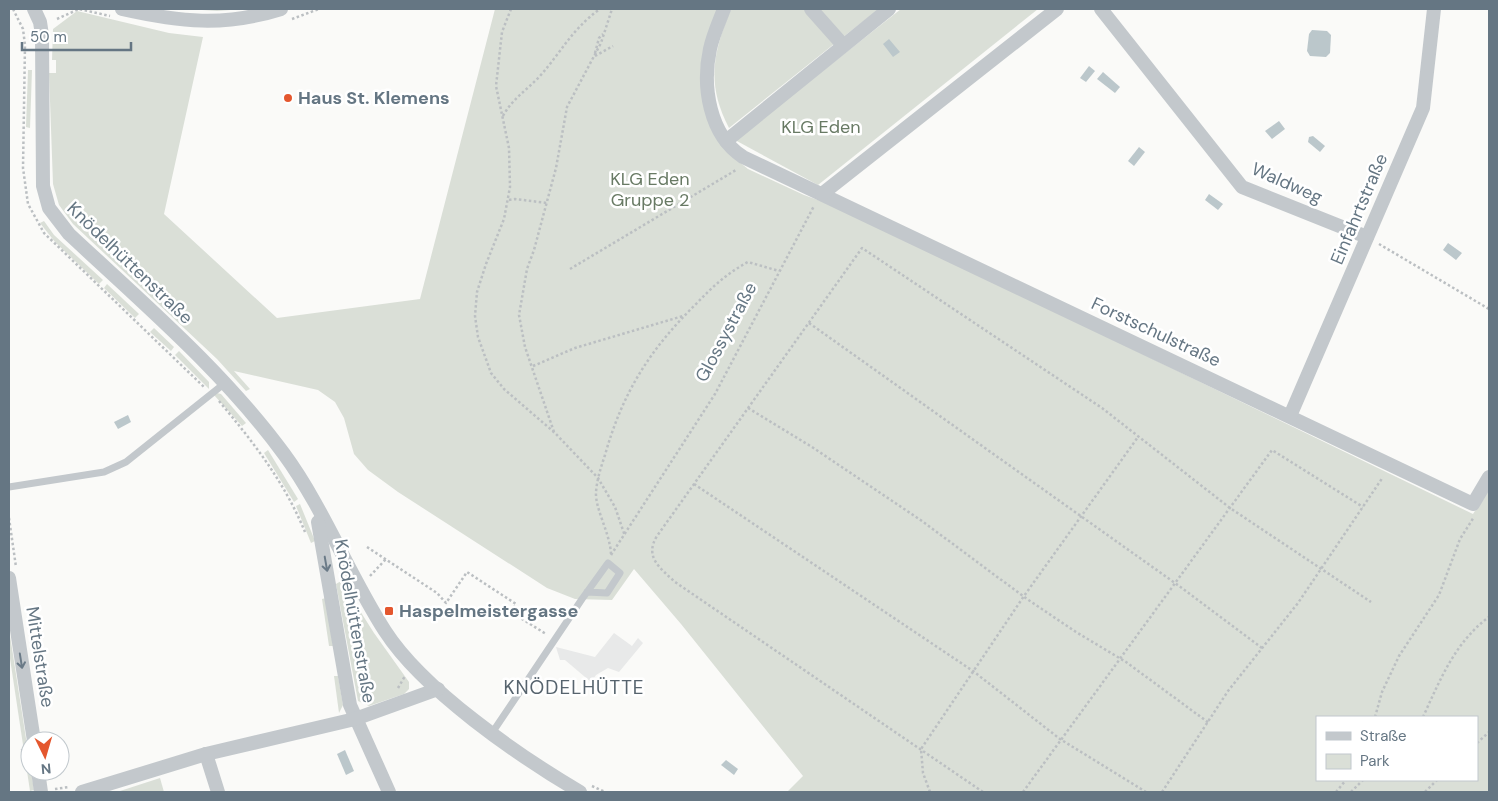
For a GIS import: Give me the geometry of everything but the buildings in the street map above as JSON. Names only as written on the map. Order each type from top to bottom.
[{"type":"street","points":[[122,9],[169,19],[208,22],[245,19],[281,9]]},
{"type":"street","points":[[724,9],[710,48],[707,82],[714,117],[726,141],[889,9]]},
{"type":"street","points":[[811,9],[843,45]]},
{"type":"street","points":[[822,194],[1057,9]]},
{"type":"street","name":"Waldweg","points":[[1101,9],[1242,186],[1367,237]]},
{"type":"street","name":"Einfahrtstraße","points":[[1290,416],[1423,108],[1434,9]]},
{"type":"street","name":"Knödelhüttenstraße","points":[[37,10],[41,26],[43,59],[42,173],[44,194],[49,208],[69,234],[174,332],[225,383],[286,456],[312,500],[357,585],[396,647],[438,689],[492,734],[580,792]]},
{"type":"street","name":"Forstschulstraße","points":[[726,141],[736,153],[750,161],[1473,504]]},
{"type":"street","points":[[1473,504],[1489,477]]},
{"type":"street","name":"Knödelhüttenstraße","points":[[312,500],[323,547],[348,694],[355,719],[389,792]]},
{"type":"street","name":"Mittelstraße","points":[[9,578],[32,731]]},
{"type":"street","points":[[82,792],[206,754],[355,719],[438,689]]},
{"type":"street","points":[[206,754],[218,792]]},
{"type":"lane","points":[[9,488],[88,475],[115,468],[136,456],[225,383]]},
{"type":"lane","points":[[492,734],[587,592],[608,563],[620,573],[607,593],[587,592]]},
{"type":"path","points":[[13,9],[23,29],[26,45],[24,168],[25,187],[34,217],[55,246],[211,394],[269,463],[286,489],[308,539]]},
{"type":"path","points":[[511,9],[502,32],[496,79],[510,167],[508,200],[504,219],[480,281],[476,306],[478,337],[486,362],[496,381],[555,433],[598,478],[615,507],[625,536]]},
{"type":"path","points":[[503,116],[515,98],[543,72],[577,26],[600,9]]},
{"type":"path","points":[[555,433],[525,347],[519,315],[527,269],[547,204],[567,107],[606,31],[612,9]]},
{"type":"path","points":[[594,57],[613,46]]},
{"type":"path","points":[[570,269],[750,161]]},
{"type":"path","name":"Glossystraße","points":[[608,563],[715,394],[779,271],[822,194]]},
{"type":"path","points":[[508,200],[515,198],[547,204]]},
{"type":"path","points":[[1367,237],[1489,309]]},
{"type":"path","points":[[983,792],[675,582],[657,564],[652,554],[651,546],[862,248],[1102,408],[1230,508],[1371,602]]},
{"type":"path","points":[[611,556],[609,536],[596,501],[598,478],[612,429],[627,393],[644,363],[662,338],[684,315],[716,284],[748,262],[779,271]]},
{"type":"path","points":[[532,366],[582,346],[684,315]]},
{"type":"path","points":[[809,323],[1175,583],[1262,648]]},
{"type":"path","points":[[748,408],[812,446],[922,521],[1024,596],[1076,632],[1120,658],[1209,723]]},
{"type":"path","points":[[930,792],[923,773],[921,749],[1024,596],[1138,437]]},
{"type":"path","points":[[1023,792],[1272,450],[1362,507]]},
{"type":"path","points":[[1162,792],[1209,723],[1228,691],[1298,603],[1384,475]]},
{"type":"path","points":[[694,484],[973,671],[1060,739],[1146,792]]},
{"type":"path","points":[[1375,716],[1382,692],[1395,665],[1439,595],[1460,539],[1476,513],[1473,504]]},
{"type":"path","points":[[367,547],[436,593],[446,603],[467,572],[516,604],[511,612],[555,640]]},
{"type":"path","points":[[357,585],[374,574],[386,559]]},
{"type":"path","points":[[1423,716],[1449,662],[1474,629],[1489,617]]},
{"type":"path","points":[[1478,742],[1489,732]]},
{"type":"path","points":[[1336,792],[1345,781]]},
{"type":"path","points":[[1351,792],[1362,781]]},
{"type":"path","points":[[1425,792],[1436,781]]},
{"type":"shaded area","points":[[1312,30],[1327,31],[1331,35],[1330,53],[1326,57],[1310,56],[1307,51],[1309,34]]},
{"type":"shaded area","points":[[889,39],[900,52],[893,57],[883,44]]},
{"type":"shaded area","points":[[1089,66],[1095,71],[1086,82],[1080,78]]},
{"type":"shaded area","points":[[1103,72],[1120,87],[1115,93],[1097,79]]},
{"type":"shaded area","points":[[1279,121],[1285,129],[1272,139],[1265,131]]},
{"type":"shaded area","points":[[1313,136],[1325,146],[1320,152],[1308,142],[1309,137]]},
{"type":"shaded area","points":[[1139,147],[1145,152],[1134,166],[1128,161]]},
{"type":"shaded area","points":[[1209,194],[1223,204],[1218,210],[1205,200]]},
{"type":"shaded area","points":[[1448,243],[1462,253],[1456,260],[1443,250]]},
{"type":"shaded area","points":[[128,415],[131,422],[118,429],[114,422]]},
{"type":"shaded area","points":[[614,633],[632,646],[638,638],[643,643],[619,672],[608,668],[596,675],[594,678],[601,685],[598,688],[565,660],[560,660],[556,647],[595,657]]},
{"type":"shaded area","points":[[345,750],[354,771],[346,775],[337,754]]},
{"type":"shaded area","points":[[726,760],[738,769],[734,775],[721,765]]},
{"type":"green space","points":[[187,9],[244,9],[217,11]]},
{"type":"green space","name":"KLG Eden Gruppe 2","points":[[495,9],[717,9],[704,48],[726,151],[748,169],[804,195],[843,209],[1473,514],[1489,489],[1489,792],[787,792],[803,776],[681,624],[634,569],[612,600],[575,599],[547,588],[398,492],[368,470],[354,454],[344,418],[335,402],[318,390],[234,371],[250,389],[246,391],[217,359],[73,224],[59,205],[53,184],[49,73],[56,73],[56,60],[52,60],[53,29],[77,11],[169,33],[203,37],[164,214],[277,318],[420,299]]},
{"type":"green space","name":"KLG Eden","points":[[731,9],[804,9],[834,44],[729,128],[717,97],[715,68],[716,54]]},
{"type":"green space","points":[[818,9],[879,9],[843,37]]},
{"type":"green space","name":"KLG Eden","points":[[901,9],[1038,9],[818,185],[735,140]]},
{"type":"green space","points":[[28,70],[32,70],[30,128],[26,127]]},
{"type":"green space","points":[[44,221],[54,235],[103,280],[99,284],[55,242],[40,223]]},
{"type":"green space","points":[[107,284],[139,314],[135,318],[104,288]]},
{"type":"green space","points":[[154,328],[174,347],[171,351],[150,332]]},
{"type":"green space","points":[[179,351],[209,382],[209,389],[175,355]]},
{"type":"green space","points":[[217,393],[221,394],[246,423],[242,426],[214,395]]},
{"type":"green space","points":[[268,450],[298,499],[294,502],[264,453]]},
{"type":"green space","points":[[300,504],[315,541],[311,543],[296,506]]},
{"type":"green space","points":[[341,581],[374,633],[409,682],[409,689],[404,694],[369,706],[358,701],[336,584]]},
{"type":"green space","points":[[326,598],[333,646],[329,646],[322,599]]},
{"type":"green space","points":[[9,629],[25,731],[21,731],[9,652]]},
{"type":"green space","points":[[334,676],[338,676],[343,705],[339,713]]},
{"type":"green space","points":[[160,778],[164,792],[117,792]]},
{"type":"green space","points":[[28,781],[33,781],[34,790],[30,791]]},
{"type":"place","name":"Haus St. Klemens","points":[[288,98]]},
{"type":"place","name":"Haspelmeistergasse","points":[[389,611]]},
{"type":"district","name":"KNÖDELHÜTTE","points":[[574,687]]}]
